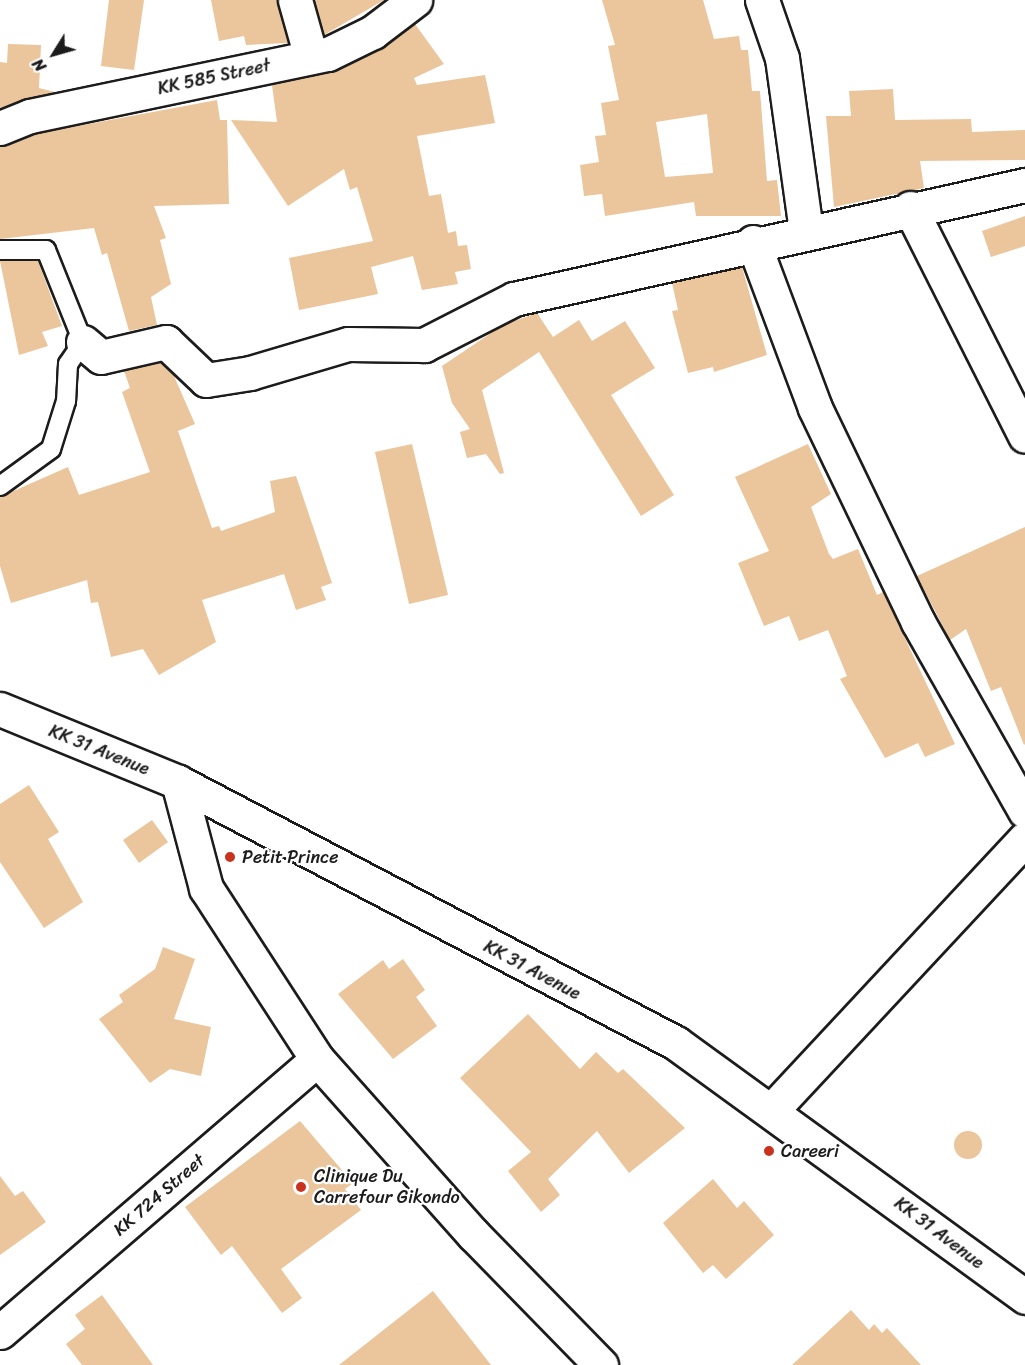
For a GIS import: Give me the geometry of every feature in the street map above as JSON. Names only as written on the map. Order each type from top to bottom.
[{"type":"street","points":[[295,0],[311,57]]},
{"type":"street","name":"KK 585 Street","points":[[0,128],[30,116],[311,57],[374,32],[415,0]]},
{"type":"street","points":[[762,0],[782,58],[806,231]]},
{"type":"street","points":[[83,342],[101,357],[166,342],[206,380],[250,373],[348,344],[424,345],[514,299],[753,242],[1025,185]]},
{"type":"street","points":[[910,208],[1025,436]]},
{"type":"street","points":[[753,242],[815,408],[918,622],[1025,811]]},
{"type":"street","name":"KK 31 Avenue","points":[[0,710],[177,783],[676,1043],[773,1109],[1025,1297]]},
{"type":"street","points":[[177,783],[206,888],[317,1059],[474,1235],[601,1365]]},
{"type":"street","points":[[773,1109],[1025,839]]},
{"type":"street","name":"KK 724 Street","points":[[0,1332],[317,1059]]},
{"type":"lane","points":[[0,250],[46,250],[83,342],[68,364],[66,401],[51,449],[0,486]]},
{"type":"building","points":[[109,0],[144,0],[134,70],[101,66]]},
{"type":"building","points":[[211,0],[277,0],[288,43],[246,45],[244,36],[219,41]]},
{"type":"building","points":[[314,0],[384,0],[324,35]]},
{"type":"building","points":[[602,0],[703,0],[714,39],[739,36],[741,50],[748,50],[752,91],[760,91],[767,181],[777,180],[781,216],[696,216],[694,202],[605,216],[602,194],[584,196],[580,165],[599,162],[595,136],[606,135],[601,103],[619,100],[608,46],[615,45]],"holes":[[[707,114],[713,173],[665,177],[656,122]]]},
{"type":"building","points":[[415,24],[444,64],[414,78],[417,85],[485,75],[495,123],[417,136],[429,196],[441,194],[448,233],[456,231],[458,246],[467,245],[471,269],[455,272],[458,284],[422,290],[413,256],[371,267],[378,294],[299,310],[289,258],[373,241],[357,187],[350,190],[344,169],[288,206],[231,120],[277,122],[272,85],[336,71],[381,49]]},
{"type":"building","points":[[8,44],[41,45],[39,88],[55,92],[0,108],[0,62],[7,63]]},
{"type":"building","points":[[893,89],[895,120],[971,119],[972,132],[1025,130],[1025,160],[920,161],[924,188],[834,207],[826,116],[851,116],[849,91]]},
{"type":"building","points":[[217,100],[220,120],[227,120],[229,204],[154,206],[166,238],[160,240],[171,284],[151,297],[157,325],[129,331],[107,253],[102,255],[94,228],[0,239],[0,146],[35,134]]},
{"type":"building","points":[[1025,216],[1025,246],[991,257],[982,231]]},
{"type":"building","points":[[0,261],[38,261],[62,326],[42,332],[48,346],[19,355]]},
{"type":"building","points":[[742,267],[767,355],[714,372],[713,367],[688,373],[672,311],[678,310],[672,283]]},
{"type":"building","points":[[537,313],[553,337],[579,320],[592,341],[625,321],[655,368],[611,395],[674,495],[641,516],[539,352],[482,390],[504,473],[500,474],[486,454],[467,458],[460,432],[470,429],[452,403],[442,366],[503,325]]},
{"type":"building","points":[[160,363],[174,376],[195,424],[178,431],[212,528],[219,526],[221,531],[275,512],[270,481],[296,476],[332,583],[321,587],[326,600],[296,610],[284,574],[202,600],[216,642],[159,675],[143,649],[111,657],[98,602],[91,603],[87,580],[11,603],[0,566],[0,497],[68,467],[79,495],[150,472],[122,392],[130,388],[124,371]]},
{"type":"building","points":[[412,444],[448,595],[409,604],[375,452]]},
{"type":"building","points":[[808,444],[831,494],[811,507],[829,554],[833,559],[858,549],[877,595],[883,592],[955,744],[925,757],[918,743],[885,758],[840,679],[847,676],[828,630],[799,641],[789,616],[764,626],[738,563],[769,551],[735,477]]},
{"type":"building","points":[[1025,527],[1024,745],[1001,687],[991,691],[966,629],[950,640],[917,576]]},
{"type":"building","points":[[29,785],[59,832],[48,839],[83,902],[44,928],[0,862],[0,804]]},
{"type":"building","points":[[152,820],[168,842],[139,863],[123,840]]},
{"type":"building","points":[[163,947],[195,959],[174,1019],[211,1027],[201,1076],[170,1069],[150,1083],[99,1019],[123,1002],[119,995],[155,969]]},
{"type":"building","points":[[403,959],[425,990],[416,997],[437,1026],[393,1059],[338,994],[383,960],[389,969]]},
{"type":"building","points":[[528,1014],[580,1069],[596,1052],[618,1073],[623,1069],[685,1128],[629,1173],[597,1131],[548,1179],[560,1195],[541,1212],[508,1171],[531,1152],[460,1078]]},
{"type":"building","points":[[300,1121],[353,1183],[345,1189],[361,1210],[281,1269],[302,1298],[282,1313],[232,1246],[221,1255],[185,1207]]},
{"type":"building","points":[[968,1131],[978,1135],[982,1145],[978,1155],[968,1159],[958,1155],[954,1145],[958,1135]]},
{"type":"building","points":[[0,1176],[15,1196],[23,1191],[46,1222],[0,1255]]},
{"type":"building","points":[[713,1179],[737,1208],[744,1201],[774,1235],[726,1279],[713,1265],[703,1273],[663,1223]]},
{"type":"building","points":[[433,1291],[491,1365],[339,1365]]},
{"type":"building","points":[[102,1295],[153,1365],[82,1365],[66,1344],[85,1329],[75,1315]]},
{"type":"building","points":[[851,1310],[869,1330],[874,1324],[882,1333],[887,1328],[921,1365],[792,1365]]},
{"type":"place","name":"Petit Prince","points":[[230,857]]},
{"type":"place","name":"Careeri","points":[[769,1151]]},
{"type":"place","name":"Clinique Du Carrefour Gikondo","points":[[301,1187]]}]
